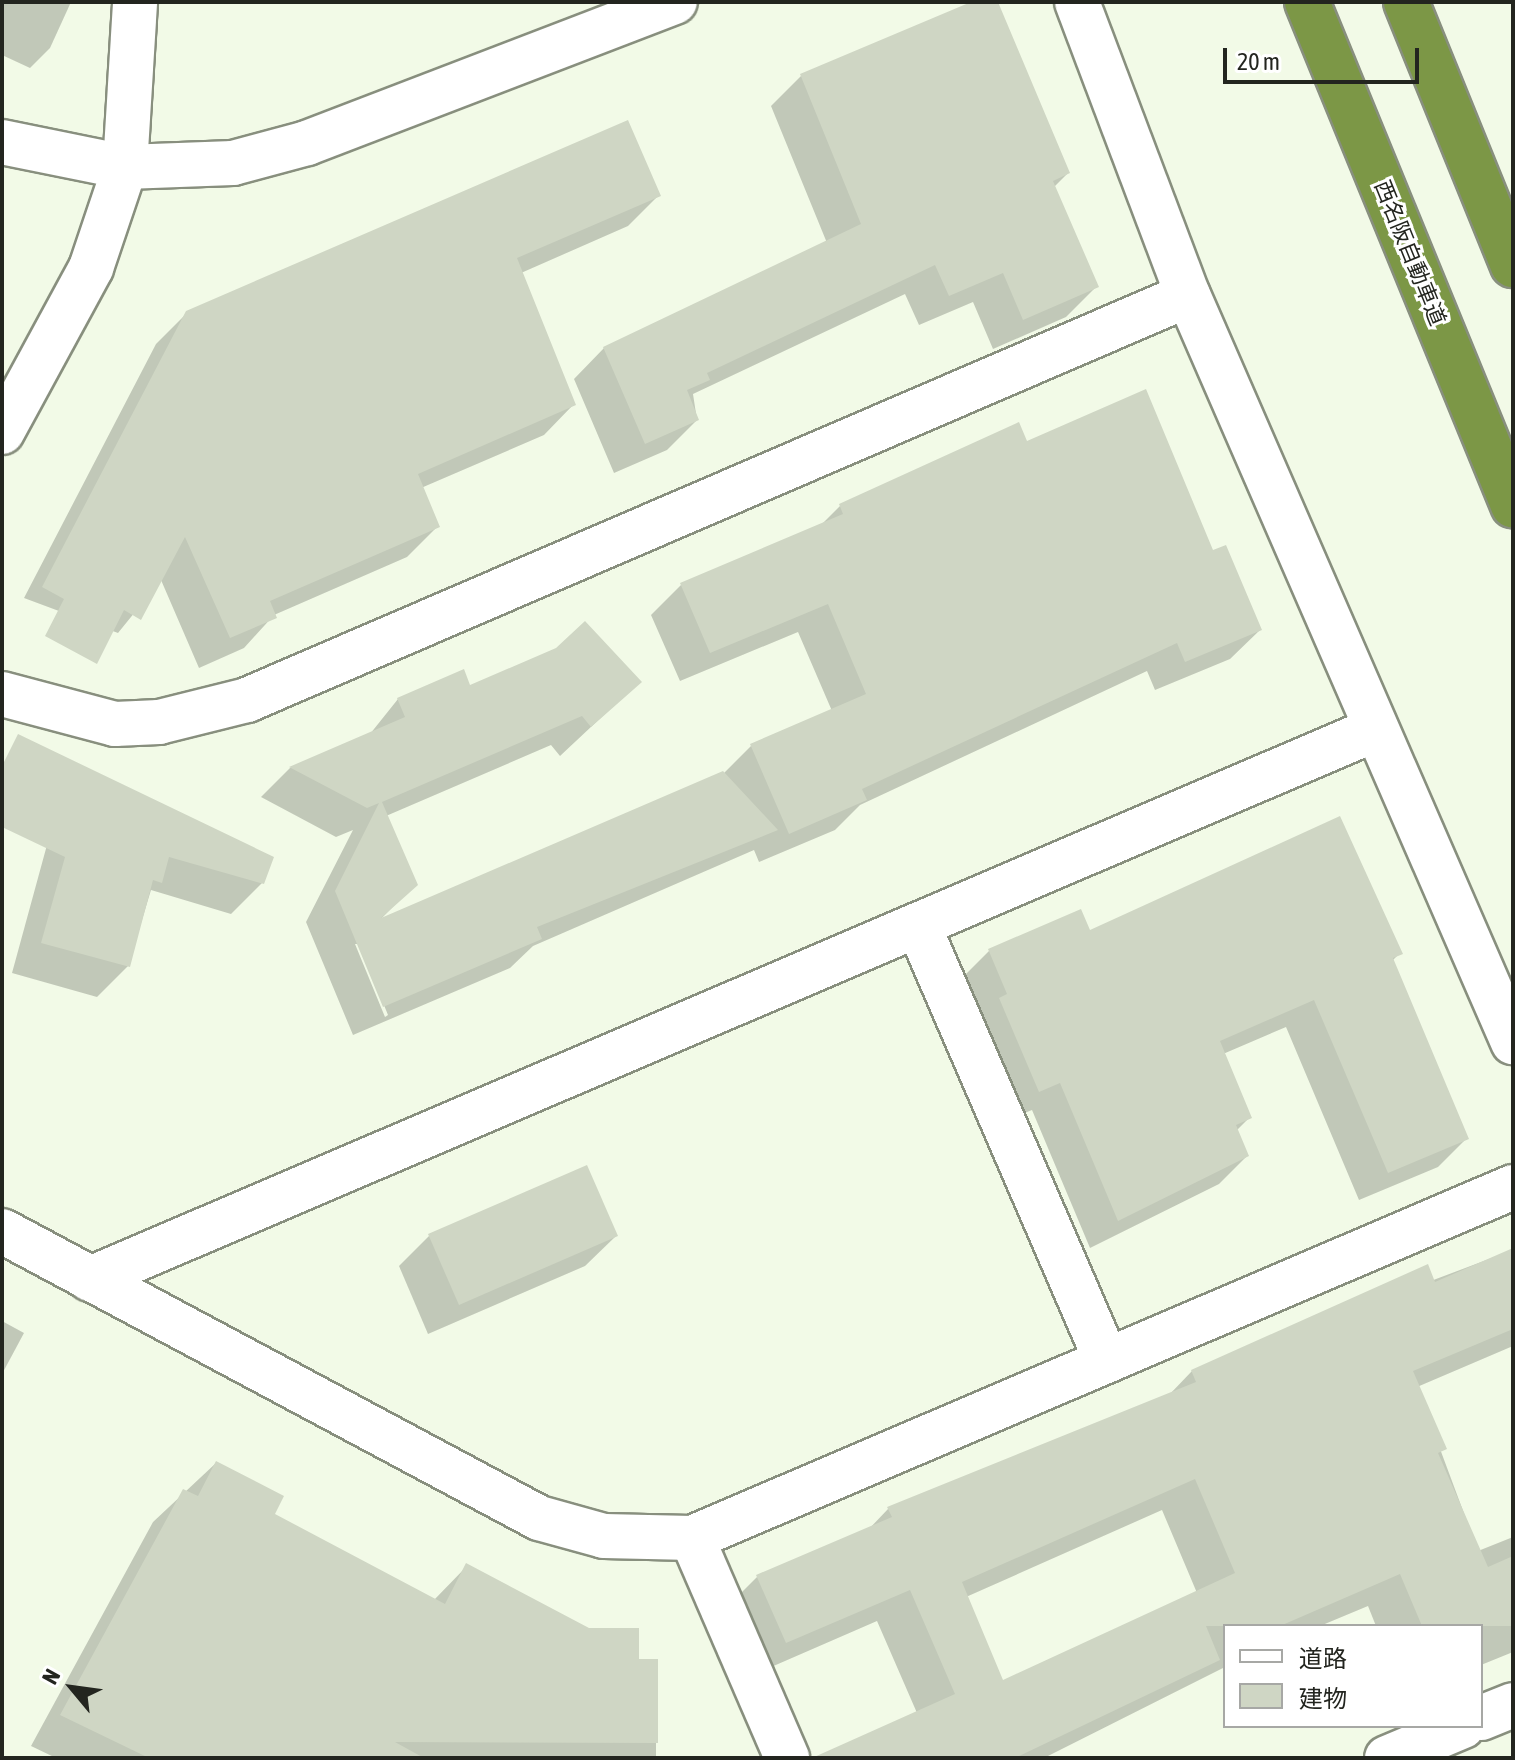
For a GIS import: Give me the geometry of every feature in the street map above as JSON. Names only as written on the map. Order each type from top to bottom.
[{"type":"highway","name":"西名阪自動車道","points":[[1307,2],[1513,505]]},
{"type":"highway","points":[[1406,2],[1513,265]]},
{"type":"street","points":[[2,432],[91,268],[125,167],[135,2]]},
{"type":"street","points":[[2,142],[125,167],[233,163],[307,143],[675,2]]},
{"type":"street","points":[[1077,2],[1188,295],[1513,1042]]},
{"type":"street","points":[[2,694],[71,718],[115,724],[159,722],[233,704],[1188,295]]},
{"type":"street","points":[[90,1279],[1376,729]]},
{"type":"street","points":[[918,925],[1107,1361]]},
{"type":"street","points":[[2,1231],[539,1518],[604,1536],[692,1538],[1513,1187]]},
{"type":"street","points":[[692,1538],[787,1758]]},
{"type":"street","points":[[1483,1717],[1513,1705]]},
{"type":"street","points":[[1387,1758],[1458,1728]]},
{"type":"building","points":[[971,2],[998,2],[1070,173],[1053,181],[1099,287],[1023,320],[1003,273],[949,296],[935,265],[707,373],[710,380],[687,390],[699,420],[645,444],[603,347],[861,224],[800,74]]},
{"type":"building","points":[[628,120],[661,196],[517,258],[576,405],[418,474],[440,527],[270,601],[277,618],[230,638],[185,537],[141,620],[124,610],[97,664],[45,636],[64,599],[42,587],[186,311]]},
{"type":"building","points":[[1146,389],[1213,550],[1226,545],[1262,630],[1185,662],[1177,643],[862,789],[867,800],[789,834],[750,744],[866,694],[828,604],[710,653],[680,583],[843,514],[839,504],[1019,422],[1027,441]]},
{"type":"building","points":[[585,621],[642,682],[591,727],[582,716],[382,802],[418,885],[381,918],[723,771],[778,830],[537,927],[542,939],[383,1007],[335,891],[379,803],[367,808],[289,767],[405,717],[397,698],[464,669],[470,685],[556,648]]},
{"type":"building","points":[[18,734],[274,857],[264,884],[169,857],[162,883],[153,880],[130,967],[41,943],[65,857],[2,827],[2,766]]},
{"type":"building","points":[[1340,816],[1403,954],[1393,958],[1469,1139],[1388,1173],[1314,1000],[1220,1041],[1252,1118],[1236,1125],[1249,1156],[1118,1221],[1060,1083],[1039,1092],[999,998],[1007,994],[988,949],[1081,909],[1090,930]]},
{"type":"building","points":[[587,1165],[618,1236],[459,1305],[428,1234]]},
{"type":"building","points":[[1513,1248],[1513,1329],[1413,1371],[1447,1449],[1438,1453],[1488,1567],[1513,1556],[1513,1626],[1421,1624],[1400,1574],[1285,1624],[1206,1626],[1220,1660],[1015,1758],[812,1758],[955,1694],[910,1590],[786,1643],[756,1575],[892,1517],[887,1507],[1196,1382],[1191,1370],[1428,1264],[1435,1282]],"holes":[[[1195,1479],[1235,1573],[1003,1680],[962,1582]]]},
{"type":"building","points":[[216,1461],[284,1496],[275,1514],[445,1604],[466,1563],[589,1628],[639,1628],[639,1659],[658,1659],[658,1743],[395,1742],[424,1758],[149,1758],[60,1715],[183,1489],[198,1496]]}]
